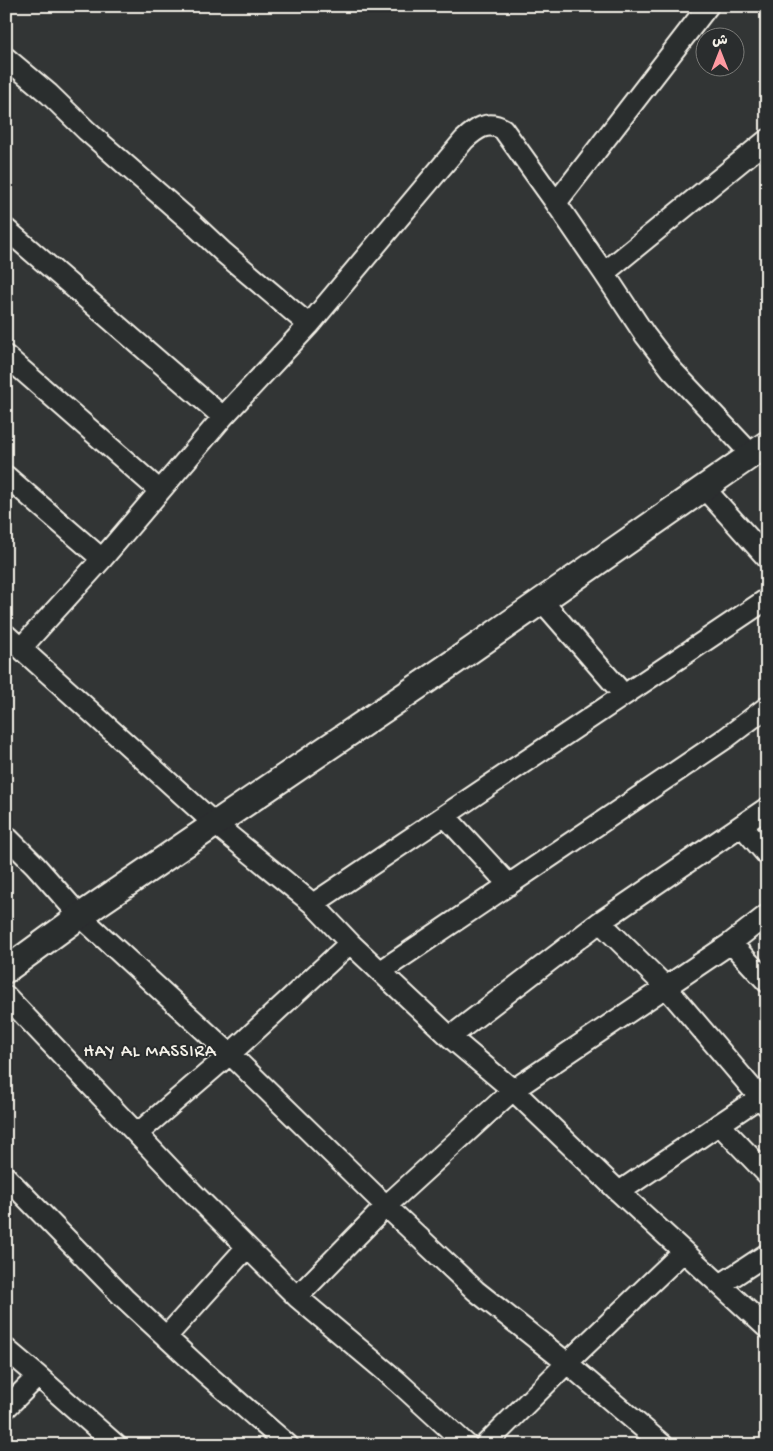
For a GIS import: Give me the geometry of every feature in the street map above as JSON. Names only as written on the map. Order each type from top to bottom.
[{"type":"street","points":[[556,203],[708,6]]},
{"type":"street","points":[[6,58],[309,325]]},
{"type":"street","points":[[6,970],[80,916],[215,824],[446,668],[759,449],[671,369],[645,335],[503,128],[496,125],[484,125],[464,140],[309,325],[223,417],[102,559],[14,641],[215,824],[313,904],[350,943],[450,1037],[513,1090],[683,1252],[767,1328]]},
{"type":"street","points":[[604,273],[767,140]]},
{"type":"street","points":[[6,229],[223,417]]},
{"type":"street","points":[[6,356],[160,491]]},
{"type":"street","points":[[6,476],[102,559]]},
{"type":"street","points":[[704,488],[767,558]]},
{"type":"street","points":[[313,904],[767,599]]},
{"type":"street","points":[[542,601],[624,695]]},
{"type":"street","points":[[381,971],[726,738],[767,707]]},
{"type":"street","points":[[450,1037],[600,922],[767,808]]},
{"type":"street","points":[[444,816],[509,885]]},
{"type":"street","points":[[742,826],[767,855]]},
{"type":"street","points":[[6,836],[35,865],[80,916],[230,1054],[476,1291],[567,1363],[663,1445]]},
{"type":"street","points":[[297,1297],[386,1206],[513,1090],[731,943],[767,916]]},
{"type":"street","points":[[600,922],[665,986],[764,1098],[719,1124],[619,1192]]},
{"type":"street","points":[[137,1134],[230,1054],[350,943]]},
{"type":"street","points":[[731,943],[767,982]]},
{"type":"street","points":[[6,996],[192,1192],[297,1297],[397,1381],[467,1445]]},
{"type":"street","points":[[719,1124],[767,1174]]},
{"type":"street","points":[[6,1177],[124,1298],[204,1372],[288,1445]]},
{"type":"street","points":[[166,1337],[247,1247]]},
{"type":"street","points":[[485,1445],[683,1252]]},
{"type":"street","points":[[720,1285],[767,1254]]},
{"type":"street","points":[[6,1349],[116,1445]]},
{"type":"street","points":[[6,1408],[38,1376]]},
{"type":"district","name":"HAY AL MASSIRA","points":[[150,1052]]}]
